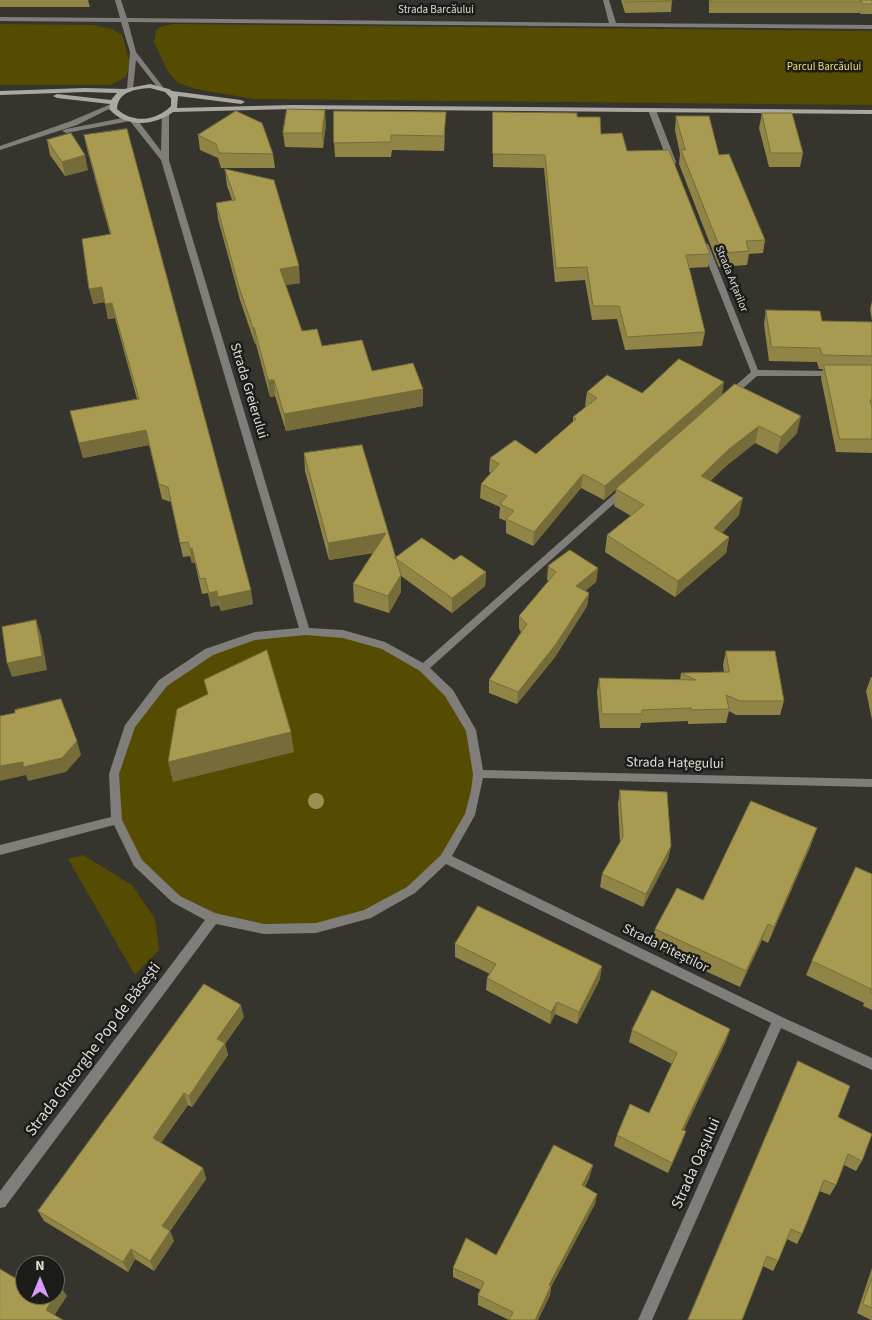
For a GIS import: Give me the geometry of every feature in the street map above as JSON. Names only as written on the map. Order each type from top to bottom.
[{"type":"street","points":[[118,0],[133,52],[160,88]]},
{"type":"street","points":[[606,0],[613,24]]},
{"type":"street","name":"Strada Barcăului","points":[[0,19],[872,27]]},
{"type":"street","points":[[0,148],[74,123],[113,103],[128,90],[133,52]]},
{"type":"street","points":[[0,93],[128,90],[150,86],[172,93],[292,107]]},
{"type":"street","points":[[19,92],[113,103]]},
{"type":"street","points":[[40,136],[131,120],[150,120],[165,115],[172,110],[176,101],[172,93]]},
{"type":"street","points":[[113,103],[116,113],[131,120]]},
{"type":"street","points":[[172,110],[292,107],[872,112]]},
{"type":"street","points":[[652,110],[677,174]]},
{"type":"street","name":"Strada Greierului","points":[[165,115],[165,160],[305,631]]},
{"type":"street","name":"Strada Greierului","points":[[131,120],[165,160]]},
{"type":"street","name":"Strada Arțarilor","points":[[702,237],[755,373]]},
{"type":"street","points":[[726,399],[755,373],[843,374]]},
{"type":"street","points":[[424,668],[630,484]]},
{"type":"street","points":[[305,631],[343,634],[384,646],[424,668],[449,693],[470,730],[478,774],[470,815],[445,858],[411,890],[367,914],[316,928],[264,929],[213,918],[176,899],[138,863],[117,820],[114,774],[130,725],[163,683],[210,652],[255,636],[305,631]]},
{"type":"street","name":"Strada Hațegului","points":[[478,774],[872,783]]},
{"type":"street","points":[[0,850],[117,820]]},
{"type":"street","name":"Strada Piteștilor","points":[[445,858],[778,1021],[872,1064]]},
{"type":"street","name":"Strada Gheorghe Pop de Băsești","points":[[0,1202],[213,918]]},
{"type":"street","name":"Strada Oașului","points":[[645,1320],[778,1021]]},
{"type":"green space","points":[[0,24],[94,25],[112,29],[122,35],[130,63],[126,77],[111,85],[0,85]]},
{"type":"green space","name":"Parcul Barcăului","points":[[173,24],[872,31],[872,105],[254,99],[196,89],[178,83],[168,72],[154,42],[156,31],[160,27]]},
{"type":"green space","points":[[305,631],[385,646],[424,668],[449,693],[471,730],[476,791],[445,858],[411,890],[367,914],[316,928],[264,929],[213,918],[176,899],[138,863],[117,820],[114,774],[130,725],[163,683],[209,652],[255,636]]},
{"type":"green space","points":[[83,855],[132,885],[155,919],[159,950],[135,975],[68,859]]},
{"type":"building","points":[[626,0],[672,0],[672,1],[626,2]]},
{"type":"building","points":[[711,0],[861,0],[861,2],[711,2]]},
{"type":"building","points":[[861,0],[872,0],[872,4],[863,4]]},
{"type":"building","points":[[287,109],[325,110],[322,133],[283,133]]},
{"type":"building","points":[[236,111],[262,123],[273,154],[219,153],[216,144],[198,135]]},
{"type":"building","points":[[334,111],[446,112],[444,136],[391,135],[391,142],[334,143]]},
{"type":"building","points":[[493,112],[577,113],[577,117],[600,117],[601,134],[622,133],[627,151],[669,150],[710,254],[686,255],[705,332],[627,337],[619,306],[593,306],[587,267],[556,268],[545,155],[493,154]]},
{"type":"building","points":[[762,113],[792,113],[803,153],[771,153]]},
{"type":"building","points":[[676,116],[709,116],[719,155],[729,154],[765,240],[746,241],[749,251],[722,253],[681,150],[685,150]]},
{"type":"building","points":[[127,129],[251,590],[218,597],[217,591],[209,593],[205,578],[200,579],[192,548],[190,549],[188,542],[180,543],[168,487],[159,484],[146,430],[79,443],[70,411],[139,399],[112,303],[105,304],[102,287],[89,289],[82,239],[111,234],[84,135]]},
{"type":"building","points":[[71,133],[85,155],[62,162],[47,140]]},
{"type":"building","points":[[225,169],[274,180],[299,266],[280,269],[302,331],[317,329],[322,346],[362,340],[372,371],[413,363],[423,389],[284,414],[274,380],[268,380],[254,327],[238,284],[216,203],[235,200]]},
{"type":"building","points":[[766,310],[820,311],[822,321],[872,322],[872,356],[822,355],[820,348],[772,347]]},
{"type":"building","points":[[679,359],[724,382],[605,486],[583,474],[534,532],[506,519],[514,511],[500,504],[507,496],[481,484],[499,464],[490,458],[515,440],[536,454],[576,419],[573,417],[597,398],[587,392],[607,375],[642,393]]},
{"type":"building","points":[[824,365],[872,365],[872,400],[870,400],[872,408],[872,439],[840,439]]},
{"type":"building","points":[[735,384],[801,416],[781,437],[759,426],[729,449],[701,476],[743,498],[714,528],[729,537],[678,581],[607,535],[644,505],[616,489]]},
{"type":"building","points":[[362,445],[401,575],[388,596],[353,584],[386,533],[328,543],[304,453]]},
{"type":"building","points":[[422,538],[454,560],[461,555],[486,572],[452,598],[395,558]]},
{"type":"building","points":[[570,550],[598,568],[576,586],[589,593],[556,644],[518,692],[489,680],[527,624],[519,616],[556,572],[548,566]]},
{"type":"building","points":[[36,620],[42,656],[7,663],[2,627]]},
{"type":"building","points":[[267,650],[291,732],[168,762],[177,709],[208,694],[204,680]]},
{"type":"building","points":[[726,651],[775,651],[784,701],[740,701],[726,695],[729,709],[691,710],[691,708],[642,710],[642,714],[602,714],[599,678],[696,680],[681,673],[729,672]]},
{"type":"building","points":[[61,699],[77,741],[62,758],[23,767],[23,762],[0,766],[0,716],[15,713],[15,710]]},
{"type":"building","points":[[620,790],[667,792],[671,846],[646,894],[602,874],[623,837]]},
{"type":"building","points":[[751,801],[817,828],[774,927],[768,924],[746,971],[655,929],[677,888],[703,900]]},
{"type":"building","points":[[856,867],[872,874],[872,993],[870,992],[871,989],[812,961]]},
{"type":"building","points":[[478,906],[602,966],[579,1012],[557,1002],[551,1012],[487,978],[496,964],[455,944]]},
{"type":"building","points":[[204,984],[241,1005],[217,1039],[225,1043],[189,1096],[184,1093],[153,1138],[203,1168],[162,1226],[170,1231],[150,1261],[131,1249],[123,1262],[38,1211]]},
{"type":"building","points":[[652,990],[730,1029],[682,1130],[686,1131],[672,1163],[617,1135],[630,1104],[649,1113],[677,1053],[632,1030]]},
{"type":"building","points":[[798,1061],[850,1086],[838,1117],[872,1134],[862,1161],[848,1154],[836,1185],[824,1180],[802,1234],[791,1229],[778,1261],[767,1256],[742,1320],[688,1320]]},
{"type":"building","points":[[554,1145],[593,1165],[582,1185],[597,1194],[549,1285],[551,1286],[535,1320],[509,1320],[513,1312],[478,1295],[484,1282],[453,1268],[466,1238],[496,1255]]},
{"type":"building","points":[[0,1269],[15,1278],[15,1305],[49,1305],[46,1310],[63,1320],[0,1320]]},
{"type":"building","points":[[872,1278],[872,1308],[863,1304]]}]
